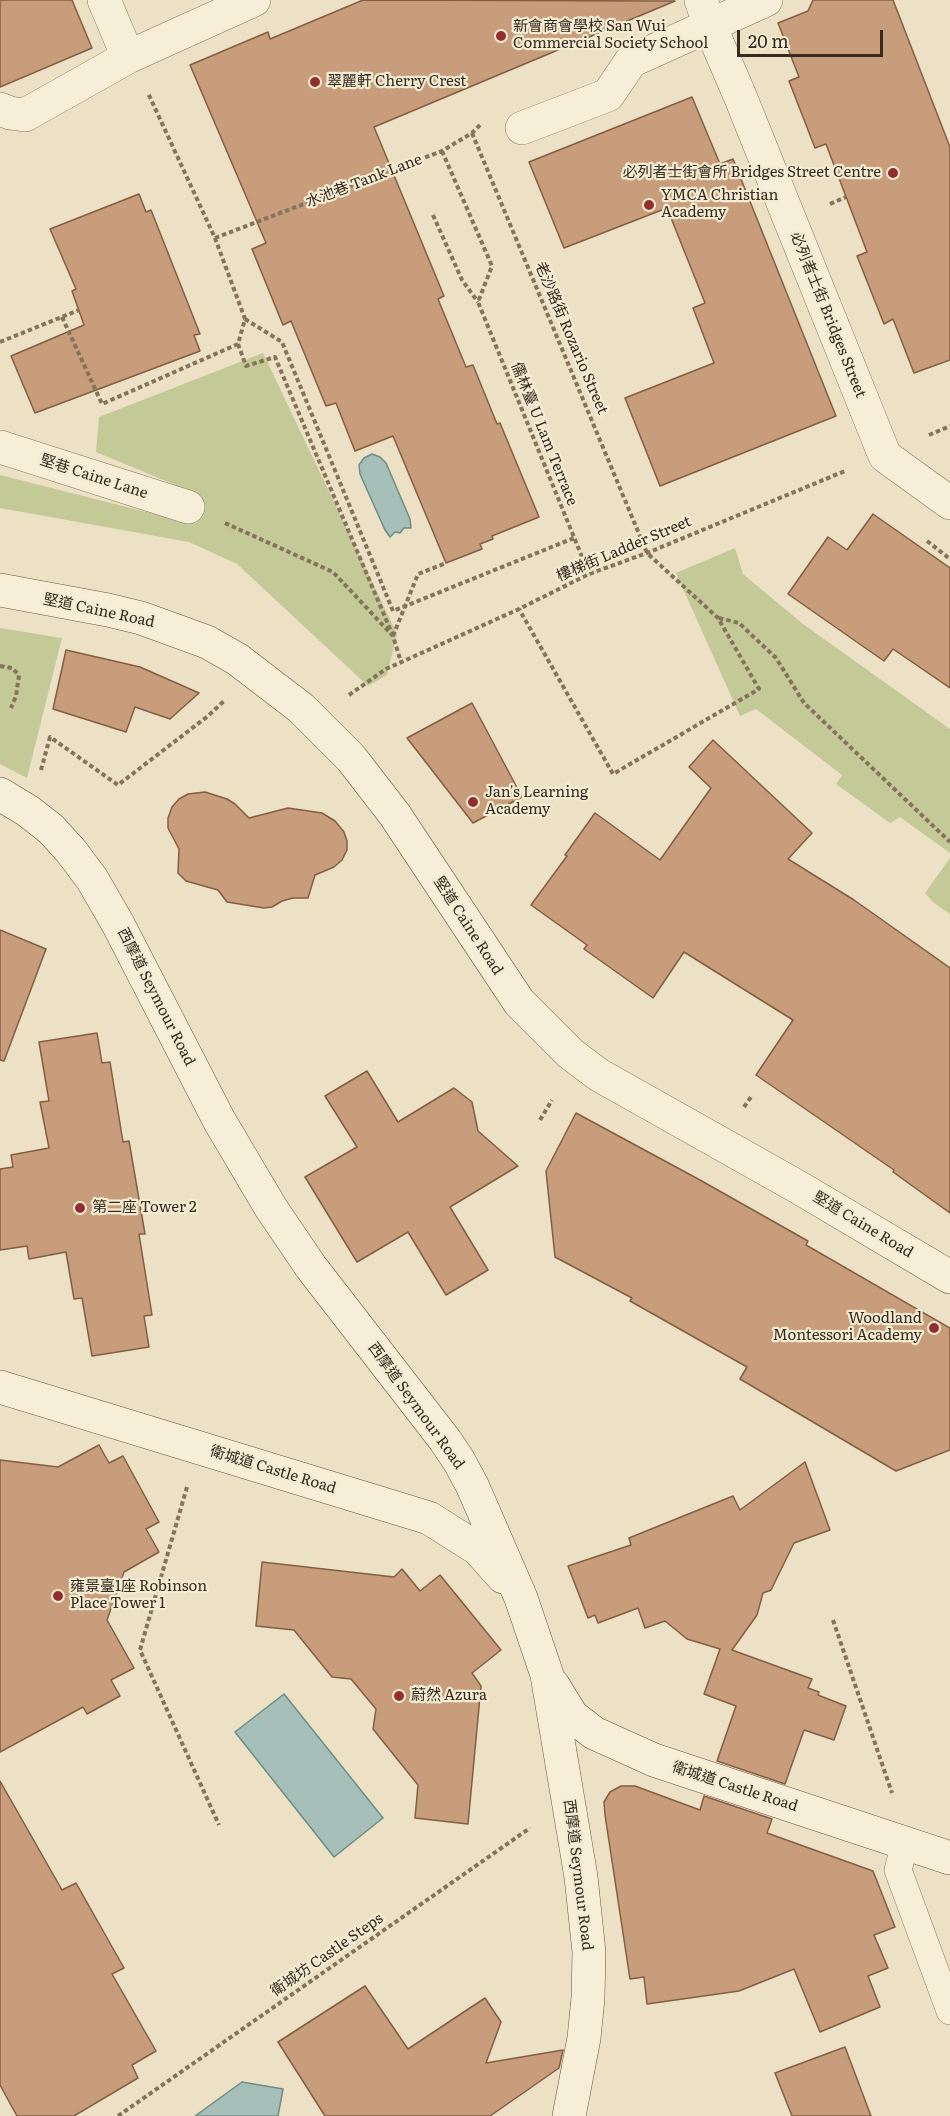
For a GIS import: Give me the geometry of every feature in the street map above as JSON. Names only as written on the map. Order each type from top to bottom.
[{"type":"street","points":[[104,0],[136,70]]},
{"type":"street","points":[[0,109],[25,115],[136,70],[254,0]]},
{"type":"street","points":[[522,128],[608,94],[631,61],[705,13],[731,14],[766,0]]},
{"type":"street","name":"必列者士街 Bridges Street","points":[[705,13],[741,96],[885,456],[950,503]]},
{"type":"street","name":"堅巷 Caine Lane","points":[[0,447],[188,507]]},
{"type":"street","name":"堅道 Caine Road","points":[[0,590],[141,618],[207,642],[237,659],[301,708],[351,758],[395,815],[519,1002],[571,1054],[599,1075],[798,1187],[950,1277]]},
{"type":"street","name":"西摩道 Seymour Road","points":[[0,794],[28,811],[51,829],[92,879],[118,924],[219,1120],[271,1208],[311,1267],[459,1461],[472,1485],[521,1598],[547,1675],[573,1819],[589,1952],[584,2038],[569,2116]]},
{"type":"street","name":"衛城道 Castle Road","points":[[0,1386],[429,1518],[478,1549],[521,1598]]},
{"type":"street","name":"衛城道 Castle Road","points":[[547,1675],[572,1716],[594,1734],[654,1760],[950,1858]]},
{"type":"lane","points":[[905,1843],[898,1870],[950,2011]]},
{"type":"path","points":[[136,70],[215,238],[245,319],[238,344],[246,366],[275,357],[393,636],[401,662]]},
{"type":"path","name":"水池巷 Tank Lane","points":[[215,238],[442,151],[472,133],[487,118]]},
{"type":"path","name":"老沙路街 Rozario Street","points":[[472,133],[647,553]]},
{"type":"path","points":[[442,151],[492,266],[478,302]]},
{"type":"path","points":[[828,204],[846,197]]},
{"type":"path","name":"儒林臺 U Lam Terrace","points":[[433,215],[462,280],[478,302],[588,574]]},
{"type":"path","points":[[0,342],[79,310]]},
{"type":"path","points":[[62,317],[102,404],[238,344]]},
{"type":"path","points":[[245,319],[282,342],[393,611],[574,538]]},
{"type":"path","name":"樓梯街 Ladder Street","points":[[349,695],[386,669],[519,609],[588,574],[647,553],[850,469]]},
{"type":"path","points":[[188,507],[333,572],[393,636]]},
{"type":"path","points":[[519,609],[613,774],[759,689],[718,618],[647,553]]},
{"type":"path","points":[[393,636],[418,574],[446,563]]},
{"type":"path","points":[[718,618],[739,623],[776,658],[804,703],[950,842]]},
{"type":"path","points":[[0,666],[12,668],[19,675],[16,696],[11,708]]},
{"type":"path","points":[[39,778],[50,737],[118,785],[208,716],[230,696]]},
{"type":"path","points":[[540,1120],[552,1100]]},
{"type":"path","points":[[189,1480],[140,1650],[219,1825]]},
{"type":"path","points":[[833,1620],[897,1808],[905,1843]]},
{"type":"path","name":"衛城坊 Castle Steps","points":[[118,2116],[531,1828]]},
{"type":"green space","points":[[263,353],[397,634],[387,675],[368,686],[237,564],[189,542],[0,508],[0,475],[190,523],[202,496],[96,452],[99,417]]},
{"type":"green space","points":[[735,548],[743,574],[803,624],[950,729],[950,853],[900,817],[890,823],[836,784],[842,775],[756,709],[740,716],[676,573]]},
{"type":"green space","points":[[0,628],[62,638],[27,778],[0,764]]},
{"type":"green space","points":[[950,858],[950,914],[934,903],[925,893]]},
{"type":"water","points":[[372,454],[380,457],[386,463],[410,519],[411,528],[404,528],[400,533],[395,532],[390,537],[360,474],[359,465],[364,458]]},
{"type":"water","points":[[284,1694],[383,1818],[334,1857],[235,1732]]},
{"type":"water","points":[[242,2082],[283,2089],[278,2116],[195,2116]]},
{"type":"building","points":[[0,0],[72,0],[92,48],[0,87]]},
{"type":"building","points":[[363,0],[675,1],[374,127],[444,296],[438,299],[466,367],[473,365],[539,517],[492,536],[493,539],[480,544],[482,549],[446,563],[393,436],[355,451],[336,403],[326,406],[291,321],[283,325],[252,249],[266,243],[190,65],[268,32],[270,39]]},
{"type":"building","name":"必列者士街會所 Bridges Street Centre","points":[[813,0],[893,0],[950,147],[950,360],[914,373],[893,319],[884,324],[857,256],[867,252],[826,144],[815,148],[789,81],[799,77],[778,23],[808,11]]},
{"type":"building","points":[[692,97],[720,164],[733,159],[836,416],[660,486],[625,398],[714,363],[693,308],[705,303],[667,208],[564,248],[529,162]]},
{"type":"building","points":[[139,194],[146,212],[151,210],[200,334],[194,335],[200,351],[35,413],[11,356],[84,325],[72,291],[76,289],[50,229]]},
{"type":"building","points":[[873,514],[950,568],[950,688],[893,649],[884,661],[788,594],[828,537],[847,550]]},
{"type":"building","points":[[66,650],[140,667],[199,693],[170,719],[135,707],[126,732],[53,709]]},
{"type":"building","points":[[472,703],[522,797],[473,823],[407,738]]},
{"type":"building","points":[[713,740],[812,833],[788,859],[854,900],[950,968],[950,1213],[893,1172],[894,1170],[756,1075],[793,1020],[684,952],[653,998],[584,949],[587,945],[531,905],[595,813],[660,860],[711,788],[689,767]]},
{"type":"building","points":[[205,792],[227,799],[249,818],[288,808],[322,813],[335,821],[344,832],[347,850],[342,860],[334,867],[315,875],[308,898],[293,898],[264,908],[227,902],[218,890],[186,881],[178,873],[179,849],[168,828],[168,818],[172,807],[179,799],[188,794]]},
{"type":"building","points":[[0,930],[46,949],[4,1061],[0,1060]]},
{"type":"building","name":"第二座 Tower 2","points":[[97,1033],[102,1063],[110,1062],[123,1142],[129,1141],[145,1234],[139,1234],[152,1315],[144,1316],[149,1347],[92,1356],[82,1298],[74,1299],[66,1252],[29,1259],[27,1246],[0,1250],[0,1169],[13,1167],[11,1155],[49,1148],[40,1102],[49,1101],[39,1042]]},
{"type":"building","points":[[367,1071],[398,1122],[454,1088],[472,1102],[478,1131],[518,1166],[450,1207],[488,1270],[446,1295],[408,1232],[357,1262],[305,1177],[357,1147],[325,1096]]},
{"type":"building","points":[[576,1113],[808,1241],[806,1245],[950,1328],[950,1450],[896,1471],[740,1379],[747,1367],[630,1301],[632,1298],[555,1257],[546,1171]]},
{"type":"building","name":"雍景臺1座 Robinson Place Tower 1","points":[[99,1445],[109,1463],[123,1456],[159,1522],[146,1529],[159,1552],[124,1572],[107,1620],[134,1668],[111,1680],[120,1696],[87,1714],[83,1707],[0,1752],[0,1460],[58,1467]]},
{"type":"building","points":[[805,1462],[830,1530],[794,1543],[771,1590],[763,1593],[757,1615],[732,1650],[812,1679],[808,1688],[819,1692],[818,1695],[846,1706],[834,1740],[804,1730],[785,1784],[717,1761],[736,1706],[704,1694],[720,1649],[687,1639],[665,1621],[645,1628],[638,1608],[598,1623],[595,1615],[588,1618],[568,1566],[631,1545],[629,1538],[733,1496],[740,1510]]},
{"type":"building","name":"蔚然 Azura","points":[[262,1562],[394,1577],[402,1569],[420,1591],[440,1575],[501,1650],[472,1673],[481,1686],[468,1824],[415,1818],[418,1785],[373,1729],[376,1709],[351,1679],[332,1677],[294,1630],[256,1626]]},
{"type":"building","points":[[0,1781],[62,1890],[76,1883],[124,1968],[112,1974],[156,2051],[132,2065],[138,2078],[74,2116],[17,2116],[0,2085]]},
{"type":"building","points":[[621,1786],[635,1786],[700,1810],[704,1796],[772,1819],[767,1833],[873,1871],[895,1927],[874,1935],[888,1968],[868,1976],[880,2007],[820,2032],[794,1969],[739,1991],[647,2004],[644,1977],[630,1979],[605,1815],[604,1802],[610,1792]]},
{"type":"building","points":[[365,1986],[408,2049],[485,1998],[501,2022],[486,2063],[563,2050],[559,2068],[490,2116],[325,2116],[278,2042]]},
{"type":"building","points":[[845,2047],[871,2116],[792,2116],[775,2073]]},
{"type":"place","name":"新會商會學校 San Wui Commercial Society School","points":[[501,36]]},
{"type":"place","name":"翠麗軒 Cherry Crest","points":[[315,82]]},
{"type":"place","name":"必列者士街會所 Bridges Street Centre","points":[[893,173]]},
{"type":"place","name":"YMCA Christian Academy","points":[[649,205]]},
{"type":"place","name":"Jan's Learning Academy","points":[[473,802]]},
{"type":"place","name":"第二座 Tower 2","points":[[80,1208]]},
{"type":"place","name":"Woodland Montessori Academy","points":[[934,1328]]},
{"type":"place","name":"雍景臺1座 Robinson Place Tower 1","points":[[58,1596]]},
{"type":"place","name":"蔚然 Azura","points":[[399,1696]]}]
